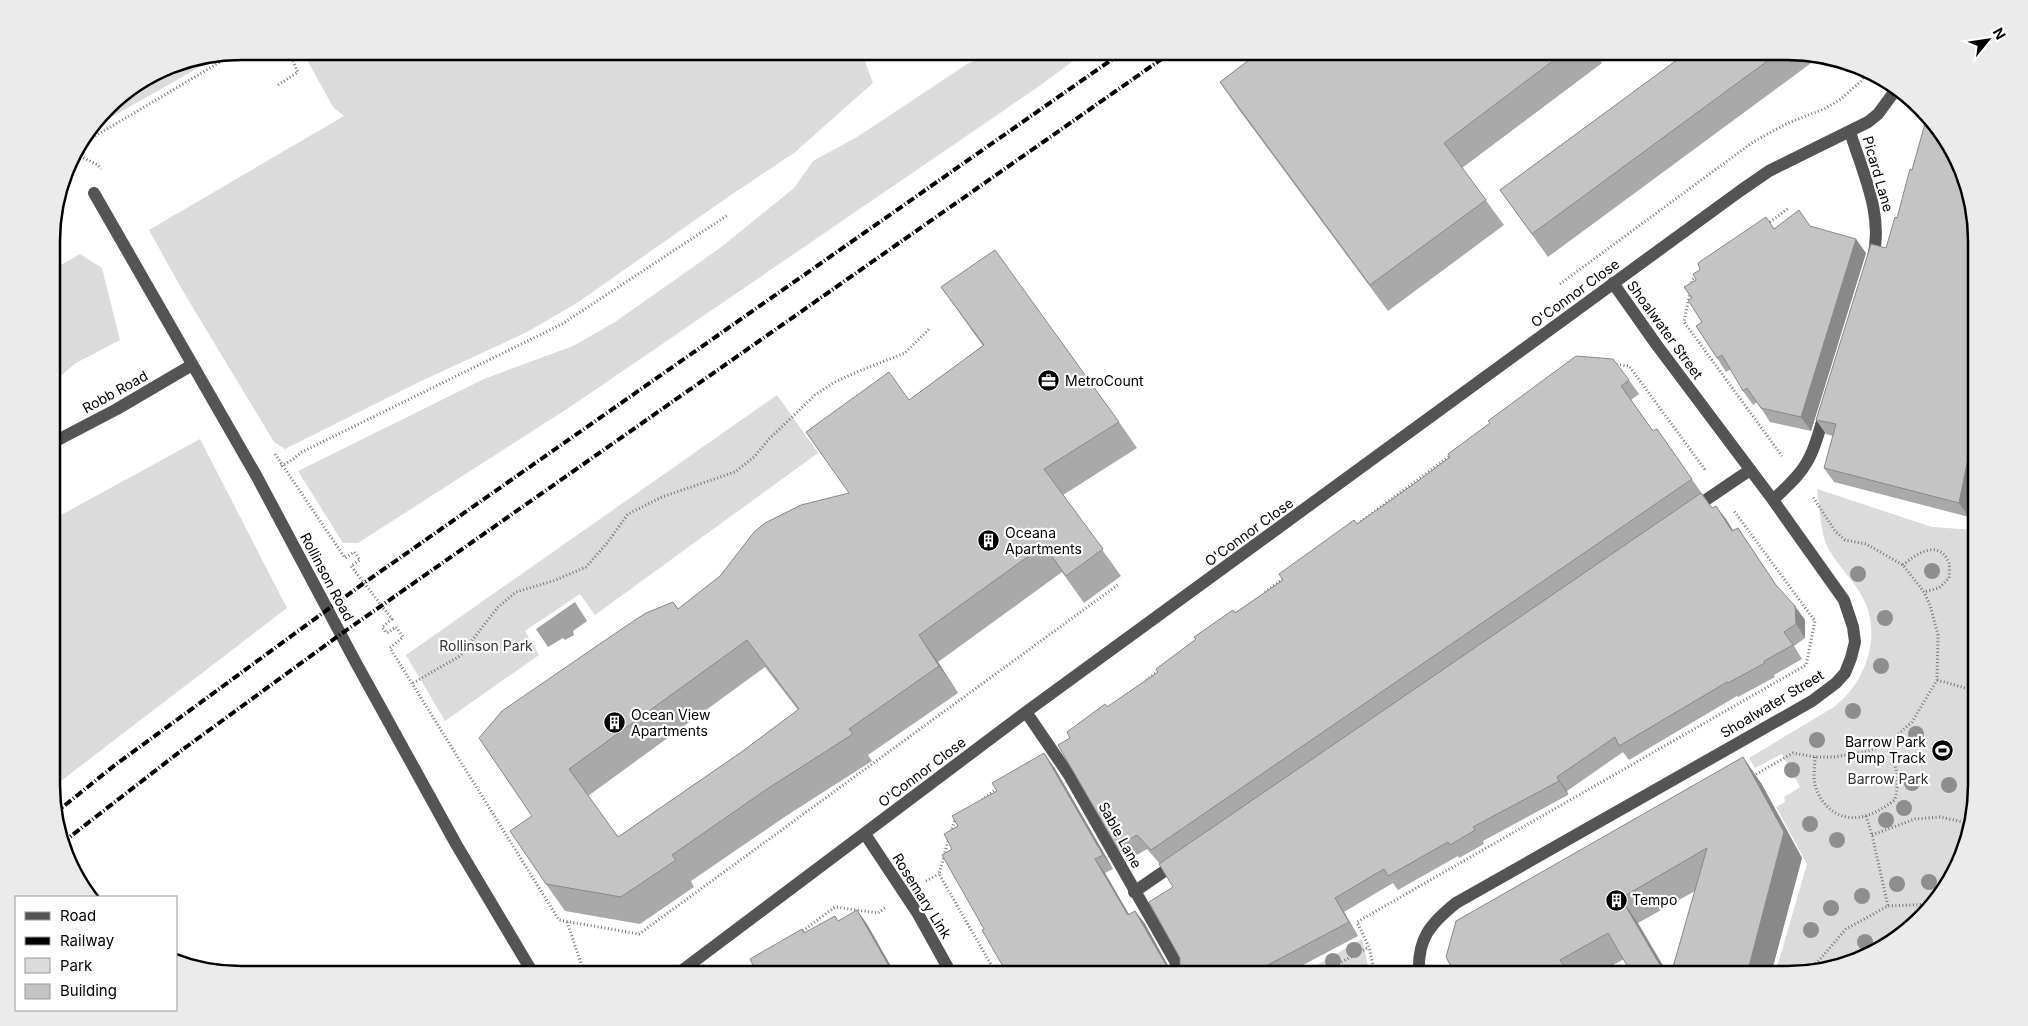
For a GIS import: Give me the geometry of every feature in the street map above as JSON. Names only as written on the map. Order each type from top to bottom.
[{"type":"street","name":"O'Connor Close","points":[[688,966],[1026,712],[1613,283],[1769,171],[1850,132],[1878,114],[1892,94]]},
{"type":"street","name":"Picard Lane","points":[[1850,132],[1870,193],[1876,223],[1875,252],[1869,270]]},
{"type":"street","name":"Rollinson Road","points":[[94,193],[257,477],[355,661],[456,844],[529,966]]},
{"type":"street","name":"Shoalwater Street","points":[[1418,966],[1422,942],[1429,929],[1440,916],[1456,904],[1812,701],[1836,683],[1845,672],[1855,642],[1850,612],[1844,600],[1773,500],[1613,283]]},
{"type":"street","name":"Robb Road","points":[[60,439],[117,409],[192,365]]},
{"type":"street","points":[[1773,500],[1806,464],[1813,450],[1828,403]]},
{"type":"street","points":[[1687,513],[1750,470]]},
{"type":"street","name":"Sable Lane","points":[[1026,712],[1069,775],[1134,892],[1178,966]]},
{"type":"street","name":"Rosemary Link","points":[[865,834],[918,914],[947,966]]},
{"type":"street","points":[[1134,892],[1183,858]]},
{"type":"path","points":[[278,85],[298,72],[292,60]]},
{"type":"path","points":[[93,137],[221,61]]},
{"type":"path","points":[[1560,284],[1753,142],[1788,123],[1824,109],[1841,99],[1863,77]]},
{"type":"path","points":[[1766,225],[1789,208]]},
{"type":"path","points":[[257,477],[283,465],[302,452],[562,324],[728,214]]},
{"type":"path","points":[[1699,274],[1692,280],[1684,322],[1782,457]]},
{"type":"path","points":[[413,683],[460,656],[498,607],[516,592],[553,581],[586,567],[607,543],[628,514],[662,496],[735,472],[754,457],[769,439],[815,395],[859,371],[905,354],[929,329]]},
{"type":"path","points":[[1609,363],[1629,366],[1706,472]]},
{"type":"path","points":[[272,450],[344,558],[354,552],[360,560],[351,566],[392,620],[382,627],[387,633],[396,627],[403,637],[390,648],[559,920],[638,934],[1119,584]]},
{"type":"path","points":[[1356,525],[1452,454]]},
{"type":"path","points":[[1373,966],[1369,947],[1357,922],[1806,665],[1815,621],[1732,508]]},
{"type":"path","points":[[1903,565],[1922,551],[1933,549],[1940,552],[1949,563],[1950,578],[1939,588],[1924,592]]},
{"type":"path","points":[[1261,596],[1285,578]]},
{"type":"path","points":[[1141,684],[1165,666]]},
{"type":"path","points":[[1937,680],[1968,689]]},
{"type":"path","points":[[1815,757],[1814,783],[1822,802],[1838,815],[1852,818],[1866,816],[1881,810],[1895,800],[1899,780],[1895,764],[1886,745]]},
{"type":"path","points":[[978,802],[1001,786]]},
{"type":"path","points":[[962,813],[954,818],[939,874],[992,966]]},
{"type":"path","points":[[1866,816],[1888,906]]},
{"type":"path","points":[[1872,835],[1915,819],[1940,817],[1964,823]]},
{"type":"path","points":[[925,882],[939,874]]},
{"type":"path","points":[[1816,963],[1846,929],[1888,906],[1923,904]]},
{"type":"path","points":[[797,935],[835,907],[878,913],[885,908]]},
{"type":"path","points":[[566,921],[582,966]]},
{"type":"path","points":[[1335,966],[1369,947]]},
{"type":"path","points":[[754,966],[758,963]]},
{"type":"green space","points":[[307,60],[864,60],[873,83],[794,153],[577,303],[527,332],[417,383],[285,449],[274,442],[184,293],[149,230],[344,116],[333,107]]},
{"type":"green space","points":[[978,60],[1075,60],[573,405],[358,543],[343,543],[298,471],[484,379],[573,346],[615,322],[720,248],[794,188],[813,161],[857,137],[967,64]]},
{"type":"green space","points":[[207,63],[107,119],[131,97],[151,84],[172,74]]},
{"type":"green space","points":[[80,254],[102,268],[120,340],[76,363],[60,376],[60,265]]},
{"type":"green space","name":"Rollinson Park","points":[[777,395],[818,453],[595,615],[580,594],[525,631],[539,655],[445,721],[406,655]]},
{"type":"green space","points":[[200,439],[287,608],[60,782],[60,516]]},
{"type":"green space","name":"Barrow Park","points":[[1817,489],[1932,527],[1968,529],[1968,797],[1962,832],[1944,875],[1931,895],[1897,929],[1867,947],[1834,960],[1799,966],[1777,966],[1807,864],[1776,807],[1785,802],[1784,797],[1800,787],[1782,754],[1755,768],[1749,758],[1834,707],[1845,697],[1862,673],[1871,644],[1869,615],[1864,600],[1831,553],[1825,541]]},
{"type":"green space","points":[[1362,939],[1368,966],[1315,966]]},
{"type":"shaded area","points":[[575,602],[587,621],[573,631],[574,635],[565,640],[563,638],[548,647],[536,629]]},
{"type":"building","points":[[1249,60],[1554,60],[1444,143],[1486,200],[1370,285],[1220,82]]},
{"type":"building","points":[[1677,60],[1769,60],[1532,234],[1500,190]]},
{"type":"building","points":[[1925,124],[1944,151],[1954,172],[1965,206],[1968,229],[1968,458],[1959,503],[1824,468],[1836,424],[1816,420],[1871,244],[1886,248],[1895,217],[1897,218],[1910,169],[1912,170]]},
{"type":"building","points":[[1799,210],[1810,226],[1856,239],[1801,417],[1761,408],[1747,388],[1743,391],[1722,355],[1717,358],[1696,326],[1702,322],[1688,300],[1692,298],[1684,287],[1696,280],[1693,274],[1700,270],[1698,263],[1766,217],[1774,229]]},
{"type":"building","points":[[995,250],[1119,422],[1044,469],[1103,549],[1066,576],[1044,545],[919,635],[939,666],[849,729],[853,734],[767,789],[672,855],[676,860],[621,897],[546,884],[510,831],[532,816],[479,738],[502,711],[646,613],[673,602],[678,609],[720,576],[754,532],[765,523],[801,505],[849,493],[806,432],[889,372],[909,400],[984,345],[941,287]],"holes":[[[747,640],[799,709],[740,753],[618,837],[569,769]]]},
{"type":"building","points":[[1576,356],[1613,359],[1629,380],[1621,386],[1653,431],[1657,429],[1692,479],[1151,850],[1137,835],[1117,847],[1058,745],[1070,738],[1067,732],[1105,704],[1107,707],[1158,672],[1156,669],[1196,639],[1194,637],[1233,610],[1235,613],[1283,580],[1279,574],[1354,520],[1357,524],[1411,486],[1450,457],[1448,454],[1490,423],[1488,421]]},
{"type":"building","points":[[1701,493],[1712,508],[1716,506],[1732,531],[1738,528],[1776,585],[1795,606],[1796,624],[1784,632],[1793,645],[1764,661],[1765,663],[1727,682],[1619,746],[1615,737],[1557,777],[1559,781],[1473,827],[1475,830],[1450,845],[1448,842],[1388,876],[1384,869],[1335,898],[1349,922],[1266,966],[1180,966],[1180,958],[1149,902],[1173,887],[1159,864]]},
{"type":"building","points":[[1044,753],[1103,855],[1095,859],[1128,915],[1135,911],[1168,966],[1003,966],[942,855],[952,849],[944,834],[958,826],[952,816],[997,791],[992,783]]},
{"type":"building","name":"Tempo","points":[[1743,757],[1784,832],[1749,966],[1673,966],[1707,848],[1621,898],[1660,966],[1627,966],[1608,933],[1560,960],[1564,966],[1451,966],[1446,957],[1456,921]]},
{"type":"building","points":[[857,910],[889,966],[754,966],[750,959],[802,929],[804,933],[835,916],[838,921]]},
{"type":"railway","points":[[62,808],[115,765],[364,583],[1111,60]]},
{"type":"railway","points":[[68,838],[182,750],[341,634],[1160,60]]},
{"type":"place","name":"MetroCount","points":[[1049,381]]},
{"type":"place","name":"Oceana Apartments","points":[[989,541]]},
{"type":"place","name":"Ocean View Apartments","points":[[615,723]]},
{"type":"place","name":"Barrow Park Pump Track","points":[[1942,750]]},
{"type":"place","name":"Tempo","points":[[1616,900]]}]
